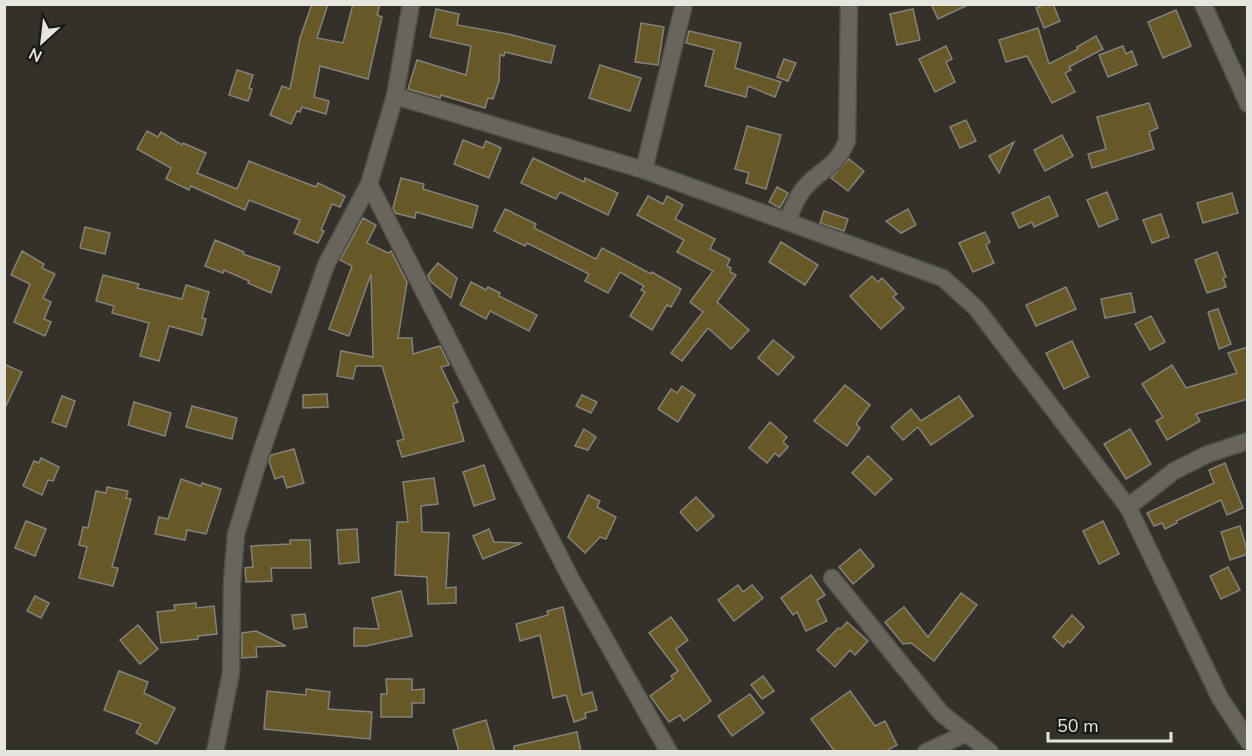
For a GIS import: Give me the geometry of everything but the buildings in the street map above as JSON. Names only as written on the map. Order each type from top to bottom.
[{"type":"street","points":[[215,752],[231,673],[232,583],[236,534],[260,456],[326,265],[369,184],[396,96],[411,4]]},
{"type":"street","points":[[644,170],[684,4]]},
{"type":"street","points":[[787,220],[801,191],[809,182],[831,167],[842,154],[848,141],[849,4]]},
{"type":"street","points":[[1203,4],[1248,104]]},
{"type":"street","points":[[396,96],[644,170],[942,278],[976,308],[1128,507],[1220,698],[1248,741]]},
{"type":"street","points":[[369,184],[570,579],[669,752]]},
{"type":"street","points":[[1128,507],[1174,471],[1208,454],[1248,441]]},
{"type":"street","points":[[831,578],[941,713],[990,752]]},
{"type":"street","points":[[926,752],[967,733]]}]
